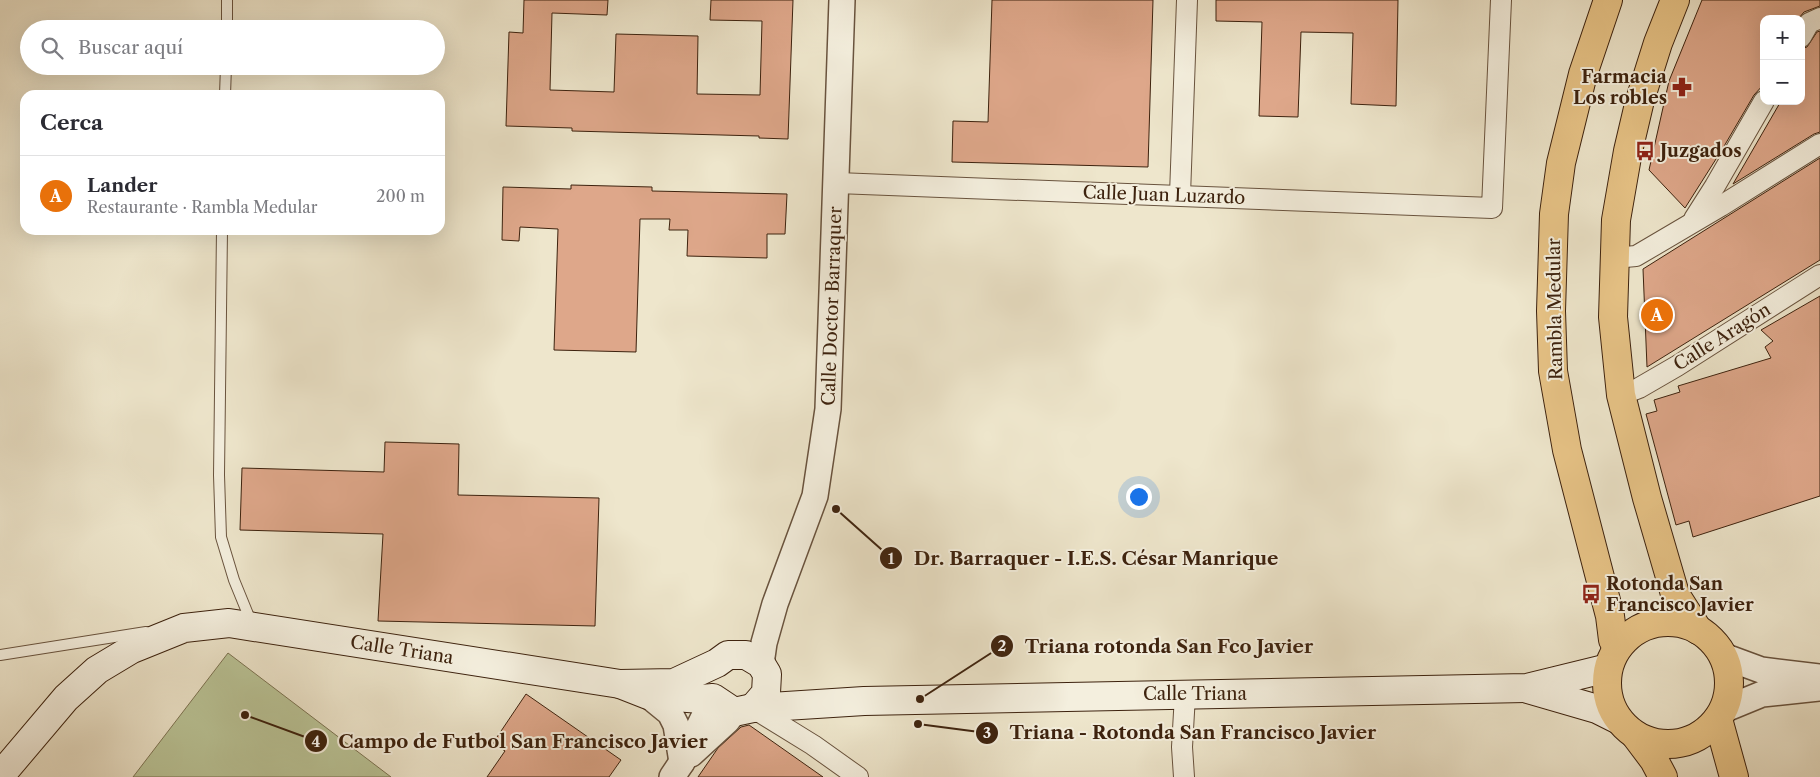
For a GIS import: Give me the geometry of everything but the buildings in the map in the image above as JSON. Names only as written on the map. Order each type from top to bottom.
[{"type":"main road","name":"Rambla Medular","points":[[1608,0],[1583,74],[1561,163],[1554,214],[1551,310],[1553,371],[1567,450],[1608,608],[1613,640],[1613,657]]},
{"type":"main road","points":[[1627,728],[1651,742],[1670,744],[1688,741],[1705,732],[1720,714],[1728,692],[1728,674],[1723,656],[1712,641],[1698,630],[1675,594],[1647,498],[1621,395],[1612,317],[1616,220],[1628,150],[1658,43],[1675,0]]},
{"type":"main road","name":"Calle Triana","points":[[0,776],[66,698],[97,670],[132,649],[184,628],[229,623],[620,684],[648,695],[700,699],[733,706],[1136,694],[1185,695],[1526,688],[1596,709],[1627,728]]},
{"type":"main road","points":[[1663,777],[1654,760],[1627,728],[1608,697],[1606,682],[1613,657],[1634,632],[1655,624],[1676,623],[1698,630]]},
{"type":"main road","points":[[620,684],[674,683],[722,659],[746,655],[764,669],[766,693],[733,706],[709,680],[722,659]]},
{"type":"main road","name":"Calle Triana","points":[[1526,688],[1613,657]]},
{"type":"main road","name":"Calle Triana","points":[[764,669],[797,694],[864,701]]},
{"type":"main road","points":[[1720,714],[1734,777]]},
{"type":"street","name":"Calle Doctor Barraquer","points":[[764,669],[764,643],[815,496],[828,409],[842,0]]},
{"type":"street","points":[[1180,195],[1187,0]]},
{"type":"street","name":"Calle Juan Luzardo","points":[[837,183],[1492,208],[1501,0]]},
{"type":"street","points":[[1692,223],[1762,105]]},
{"type":"street","points":[[1614,254],[1625,257],[1636,256],[1820,144]]},
{"type":"street","name":"Calle Aragón","points":[[1621,395],[1639,388],[1815,284]]},
{"type":"street","name":"Calle Doctor Barraquer","points":[[722,659],[749,644],[776,604]]},
{"type":"street","points":[[1723,656],[1761,670],[1820,677]]},
{"type":"street","points":[[1720,714],[1762,694],[1820,688]]},
{"type":"street","points":[[648,695],[670,713],[676,725],[677,770]]},
{"type":"street","points":[[1184,777],[1182,747],[1185,695]]},
{"type":"street","points":[[677,770],[733,706],[813,745],[858,777]]},
{"type":"lane","points":[[227,20],[228,0]]},
{"type":"lane","points":[[225,90],[226,75]]},
{"type":"lane","points":[[222,235],[218,475],[221,536],[234,580],[254,627]]},
{"type":"lane","points":[[0,655],[105,638],[184,628]]},
{"type":"green space","points":[[228,653],[391,777],[133,777]]},
{"type":"place","name":"Farmacia Los robles","points":[[1682,87]]},
{"type":"place","name":"Juzgados","points":[[1645,151]]},
{"type":"place","name":"Lander","points":[[1657,315]]},
{"type":"place","name":"Dr. Barraquer - I.E.S. César Manrique","points":[[836,509]]},
{"type":"place","name":"Rotonda San Francisco Javier","points":[[1591,594]]},
{"type":"place","name":"Triana rotonda San Fco Javier","points":[[920,699]]},
{"type":"place","name":"Campo de Futbol San Francisco Javier","points":[[245,715]]},
{"type":"place","name":"Triana - Rotonda San Francisco Javier","points":[[918,724]]}]
